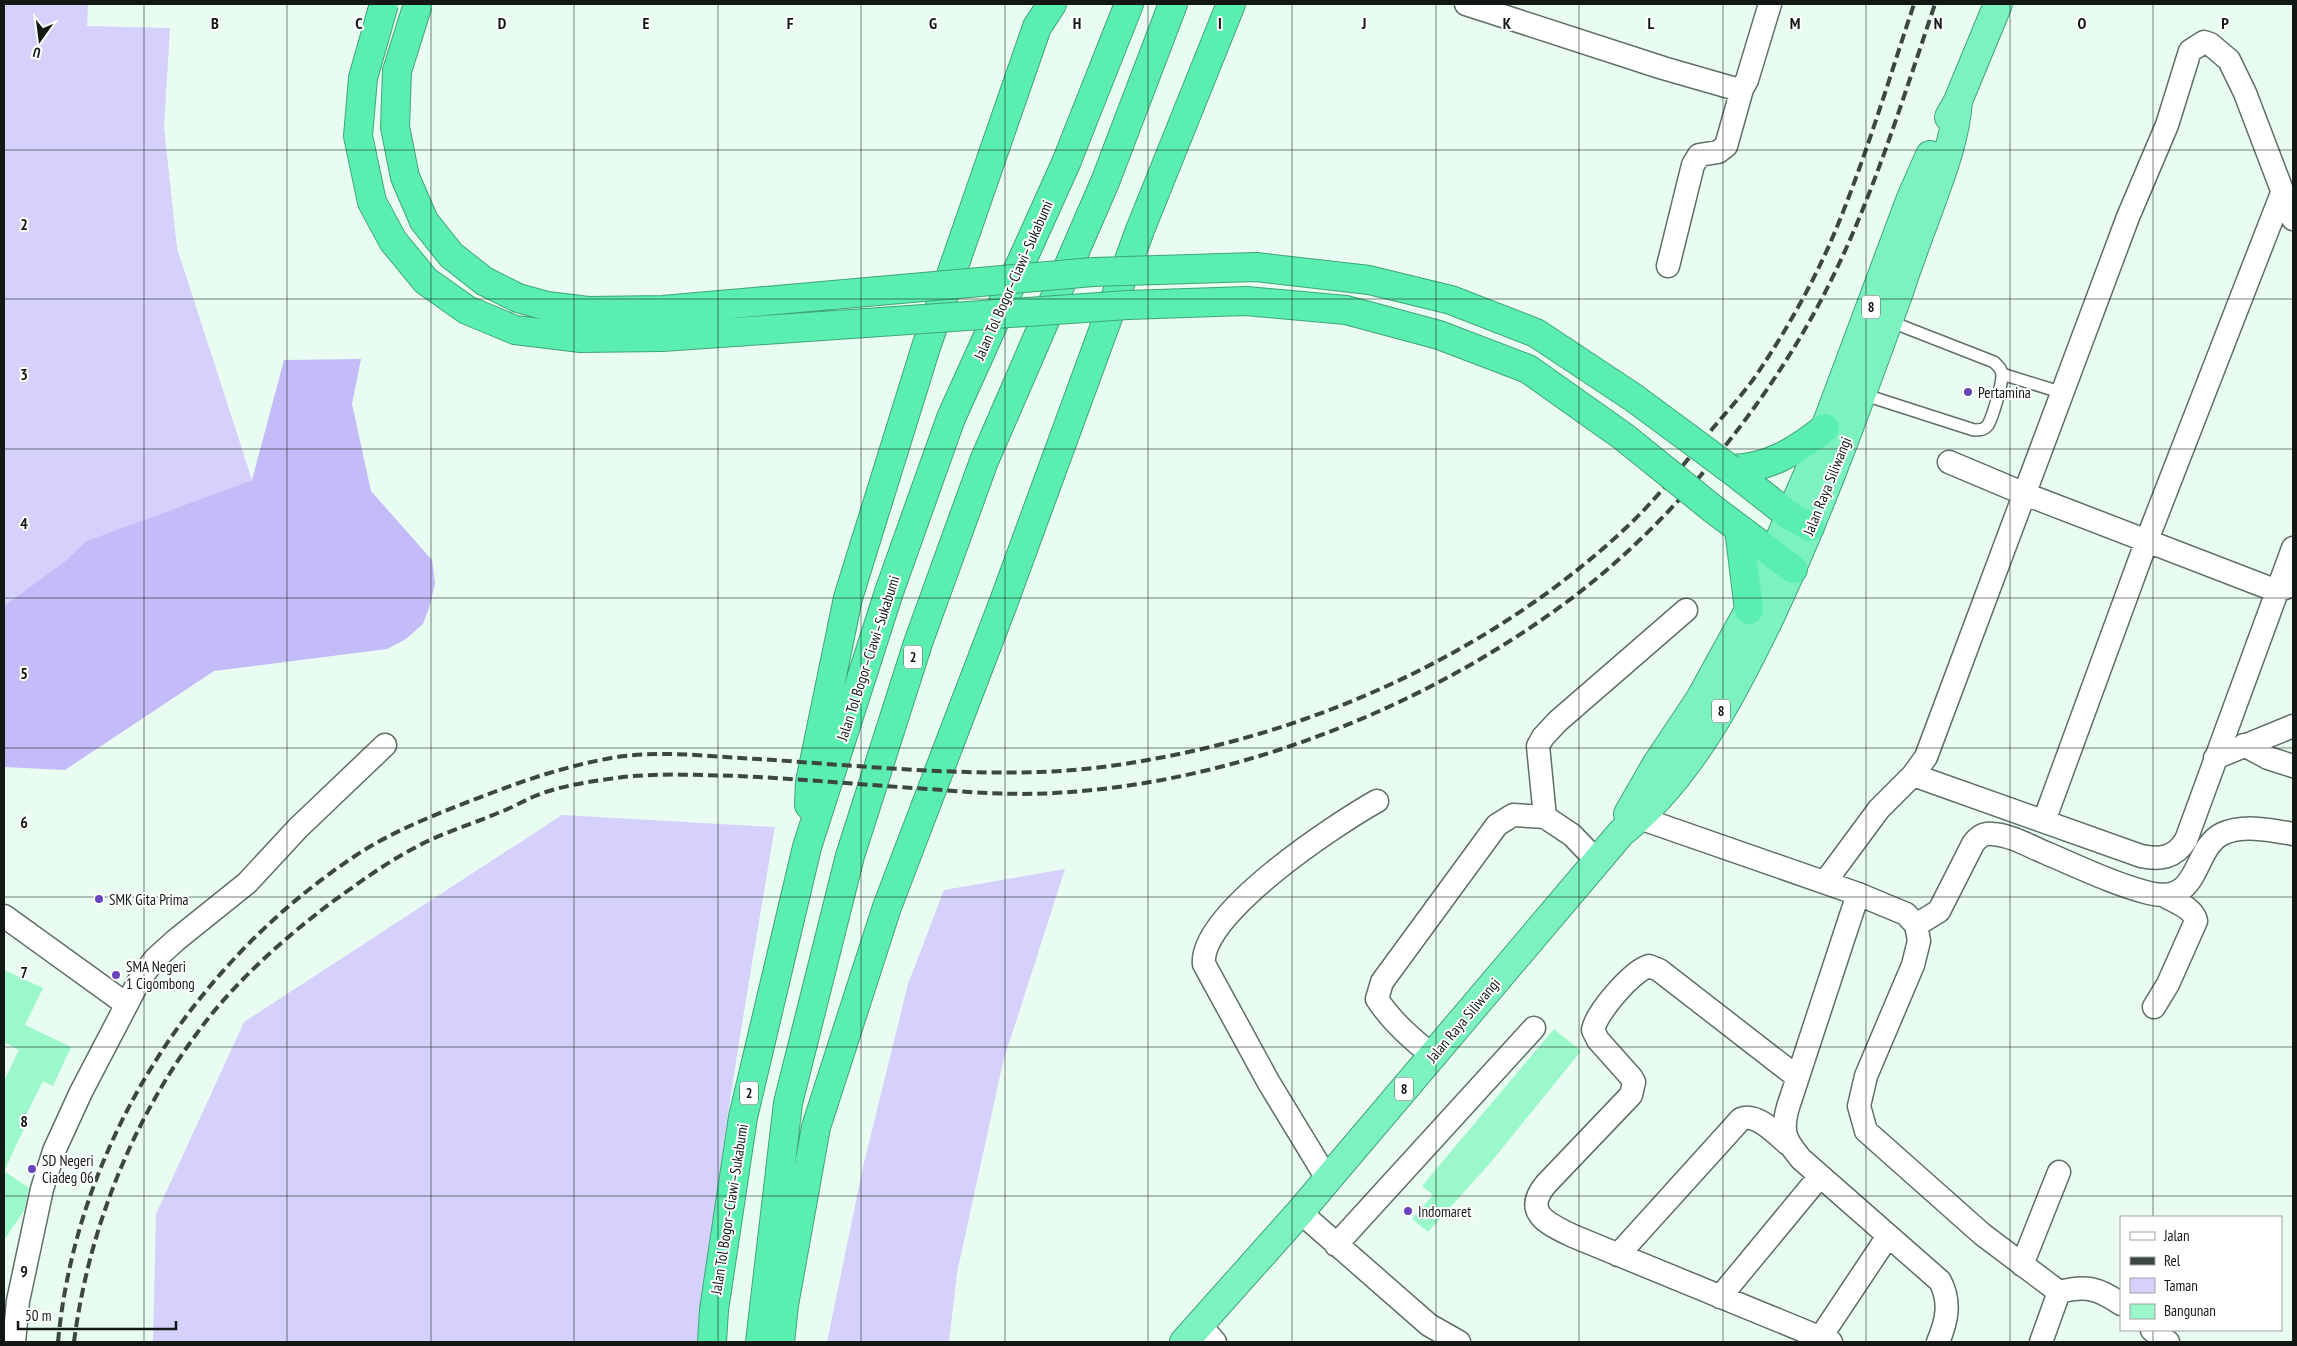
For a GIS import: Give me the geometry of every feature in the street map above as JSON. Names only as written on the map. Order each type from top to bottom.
[{"type":"highway","points":[[384,4],[363,78],[358,136],[372,202],[393,241],[426,281],[467,310],[515,330],[581,338],[662,337],[1128,305],[1246,301],[1346,310],[1438,335],[1528,369],[1624,437],[1713,509],[1783,562]]},
{"type":"highway","points":[[418,4],[397,71],[395,127],[405,177],[424,221],[451,255],[484,281],[518,298],[547,306],[588,311],[663,310],[1093,272],[1256,268],[1369,280],[1452,300],[1536,333],[1634,398],[1800,522]]},
{"type":"highway","points":[[807,847],[810,782],[848,598],[926,347],[1040,15],[1052,4]]},
{"type":"highway","name":"Jalan Tol Bogor–Ciawi–Sukabumi","points":[[712,1342],[714,1310],[743,1117],[807,847],[889,592],[951,418],[1066,163],[1128,4]]},
{"type":"highway","name":"2","points":[[760,1342],[788,1103],[850,856],[918,643],[984,461],[1105,182],[1174,4]]},
{"type":"highway","points":[[780,1342],[784,1304],[816,1127],[887,907],[1004,600],[1140,230],[1231,4]]},
{"type":"highway","name":"Jalan Raya Siliwangi","points":[[1200,1336],[1300,1212],[1630,821],[1674,779],[1715,720],[1752,656],[1783,562],[1852,391],[1878,317],[1911,198],[1946,122],[1958,101],[1998,4]]},
{"type":"highway","name":"Jalan Raya Siliwangi","points":[[1800,522],[1825,428],[1852,391]]},
{"type":"highway","points":[[1730,469],[1759,467],[1779,459],[1804,445],[1825,428]]},
{"type":"highway","points":[[1739,529],[1749,610]]},
{"type":"highway","name":"Jalan Raya Siliwangi","points":[[1630,821],[1656,765],[1700,699],[1749,610],[1783,562]]},
{"type":"street","points":[[1466,4],[1663,68],[1731,88],[1742,89]]},
{"type":"street","points":[[1668,266],[1693,165],[1699,155],[1718,152],[1726,146],[1742,89],[1748,80],[1770,4]]},
{"type":"street","points":[[1825,882],[1879,809],[1913,775],[1926,757],[2125,225],[2164,132],[2190,51],[2198,45],[2204,42],[2210,44],[2229,60],[2245,93],[2293,219]]},
{"type":"street","points":[[2044,821],[2147,540],[2282,192]]},
{"type":"street","points":[[1949,462],[2025,494],[2147,540],[2285,588]]},
{"type":"street","points":[[1913,775],[2141,856],[2159,858],[2172,855],[2186,840],[2215,758],[2285,588],[2293,548]]},
{"type":"street","points":[[1545,817],[1538,746],[1543,737],[1558,721],[1686,610]]},
{"type":"street","points":[[2215,758],[2293,726]]},
{"type":"street","points":[[14,1342],[18,1301],[27,1258],[42,1189],[54,1151],[69,1116],[126,1004],[155,959],[247,883],[298,828],[385,745]]},
{"type":"street","points":[[2244,745],[2276,761],[2293,766]]},
{"type":"street","points":[[1328,1180],[1269,1083],[1204,964],[1203,956],[1215,929],[1236,904],[1293,858],[1377,801]]},
{"type":"street","points":[[1433,1056],[1406,1033],[1376,1000],[1382,982],[1496,824],[1513,815],[1545,817],[1572,835],[1597,861]]},
{"type":"street","points":[[1630,821],[1825,882],[1906,914],[1916,925],[1919,941],[1913,965],[1866,1076],[1859,1106],[1866,1131],[1974,1228],[2059,1292],[2080,1287],[2102,1293],[2120,1303]]},
{"type":"street","points":[[2161,896],[2181,889],[2190,880],[2210,845],[2222,834],[2253,828],[2293,834]]},
{"type":"street","points":[[1916,925],[1939,911],[1973,844],[1978,838],[1985,834],[1992,834],[2013,839],[2125,886],[2161,896],[2191,912],[2196,922],[2168,984],[2154,1007]]},
{"type":"street","points":[[2159,858],[2161,896]]},
{"type":"street","points":[[1788,1144],[1784,1129],[1785,1117],[1858,894]]},
{"type":"street","points":[[4,916],[126,1004]]},
{"type":"street","points":[[1797,1078],[1659,970],[1649,966],[1643,968],[1629,980],[1601,1013],[1593,1030],[1598,1040],[1634,1082],[1631,1095],[1540,1191],[1537,1203],[1540,1216],[1550,1225],[1618,1255],[1825,1340],[1888,1236]]},
{"type":"street","points":[[1336,1245],[1534,1028]]},
{"type":"street","points":[[1618,1255],[1742,1119],[1746,1117],[1754,1119],[1788,1144],[1801,1159],[1940,1281],[1945,1292],[1947,1316],[1938,1342]]},
{"type":"street","points":[[2022,1265],[2059,1172]]},
{"type":"street","points":[[1720,1297],[1820,1176]]},
{"type":"street","points":[[1300,1212],[1429,1325],[1456,1342]]},
{"type":"street","points":[[27,1258],[30,1318],[27,1342]]},
{"type":"street","points":[[2041,1342],[2059,1292]]},
{"type":"lane","points":[[1852,391],[1974,430],[1982,430],[1988,425],[2002,374],[2000,368],[1994,362],[1878,317]]},
{"type":"lane","points":[[2002,374],[2063,393]]},
{"type":"green space","points":[[4,4],[88,4],[87,26],[170,28],[164,127],[177,248],[252,480],[88,541],[65,561],[4,606]]},
{"type":"green space","points":[[562,815],[775,827],[723,1148],[700,1342],[153,1342],[156,1214],[244,1022]]},
{"type":"green space","points":[[1065,869],[1003,1062],[957,1273],[949,1342],[827,1342],[863,1167],[908,984],[944,890]]},
{"type":"shaded area","points":[[361,359],[352,404],[371,491],[432,560],[435,583],[423,624],[406,639],[387,649],[214,671],[65,770],[4,767],[4,606],[65,561],[87,541],[252,480],[284,360]]},
{"type":"building","points":[[4,970],[43,988],[25,1025],[71,1047],[53,1086],[43,1081],[25,1117],[29,1118],[4,1171],[4,1081],[19,1050],[4,1042]]},
{"type":"building","points":[[1554,1029],[1581,1051],[1491,1162],[1428,1232],[1412,1219],[1433,1195],[1422,1186]]},
{"type":"building","points":[[4,1171],[29,1188],[24,1211],[4,1240]]},
{"type":"railway","points":[[58,1342],[69,1270],[89,1199],[117,1131],[152,1066],[194,1006],[242,950],[296,900],[355,856],[405,828],[524,781],[585,763],[634,755],[688,755],[899,769],[1004,773],[1082,769],[1153,759],[1218,745],[1283,727],[1346,704],[1408,676],[1468,644],[1525,609],[1579,569],[1640,514],[1756,376],[1794,315],[1831,241],[1850,195],[1914,4]]},
{"type":"railway","points":[[74,1342],[90,1261],[101,1221],[115,1182],[151,1106],[195,1036],[225,998],[276,947],[332,902],[407,852],[428,841],[545,792],[578,784],[623,777],[666,775],[738,776],[964,792],[1035,794],[1137,784],[1204,771],[1271,752],[1336,729],[1400,701],[1462,670],[1521,634],[1576,595],[1643,537],[1705,471],[1760,399],[1808,324],[1847,247],[1863,208],[1894,127],[1935,4]]},
{"type":"place","name":"Pertamina","points":[[1968,392]]},
{"type":"place","name":"SMK Gita Prima","points":[[99,899]]},
{"type":"place","name":"SMA Negeri 1 Cigombong","points":[[116,975]]},
{"type":"place","name":"SD Negeri Ciadeg 06","points":[[32,1169]]},
{"type":"place","name":"Indomaret","points":[[1408,1211]]}]
